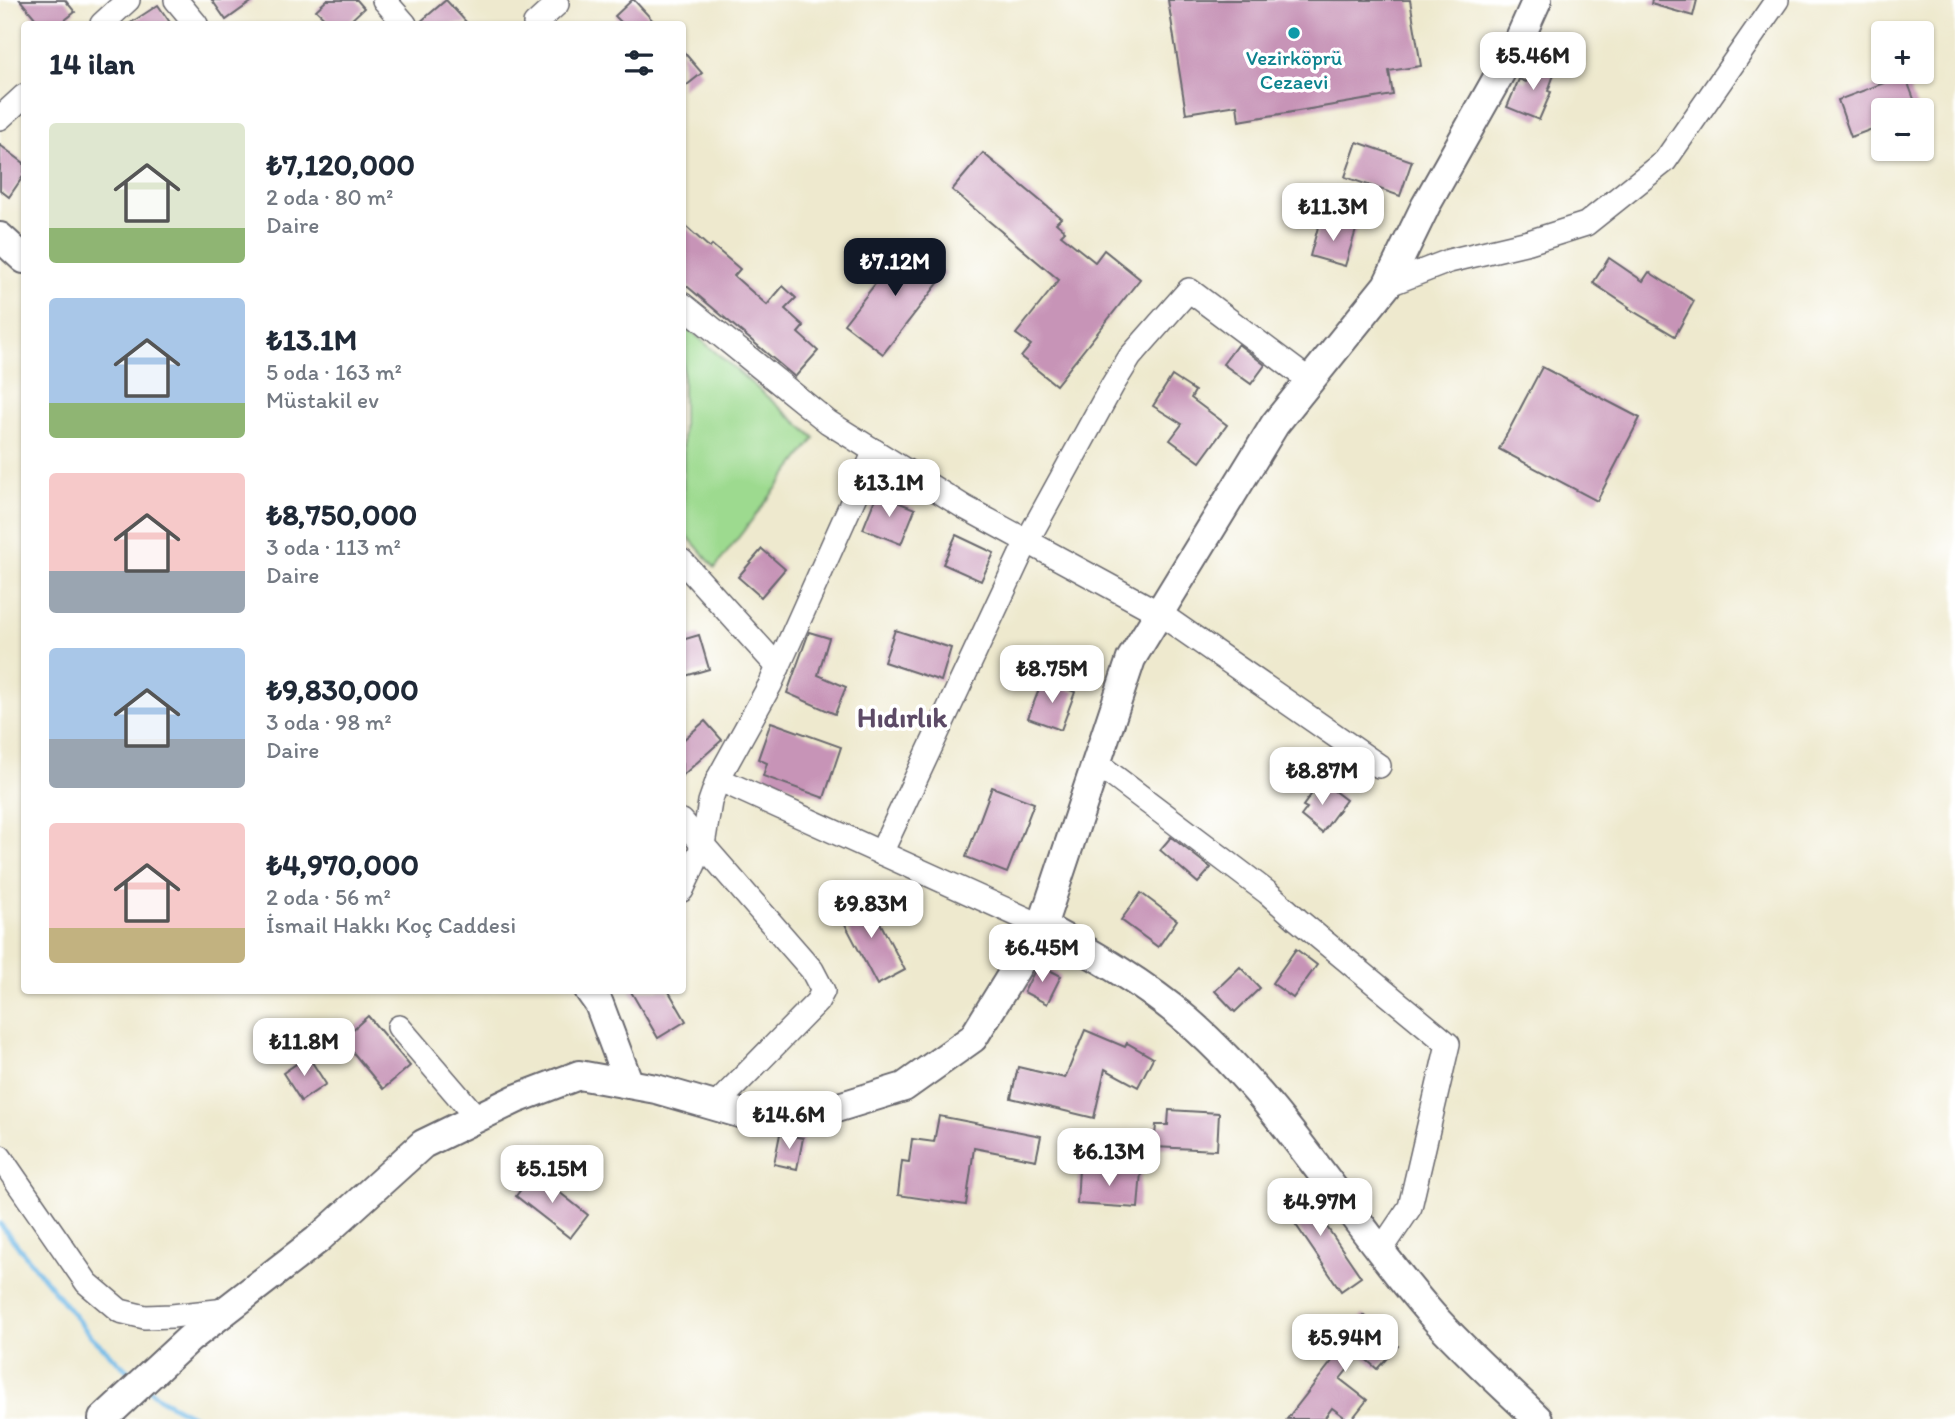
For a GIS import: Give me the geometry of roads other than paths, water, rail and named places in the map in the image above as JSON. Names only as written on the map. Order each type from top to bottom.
[{"type":"street","points":[[105,21],[128,0]]},
{"type":"street","points":[[176,0],[194,21]]},
{"type":"street","points":[[384,0],[402,21]]},
{"type":"street","points":[[103,1419],[189,1339],[317,1240],[423,1144],[516,1100],[579,1075],[656,1089],[739,1113],[826,1111],[904,1087],[973,1038],[1042,926],[1131,659],[1275,424],[1387,285],[1426,205],[1520,38],[1538,0]]},
{"type":"street","points":[[1387,285],[1449,261],[1529,242],[1586,224],[1665,161],[1771,1]]},
{"type":"street","points":[[538,21],[557,4]]},
{"type":"street","points":[[0,118],[21,99]]},
{"type":"street","points":[[0,237],[21,257]]},
{"type":"street","points":[[881,853],[1027,541],[1130,356],[1189,290],[1310,381]]},
{"type":"street","points":[[686,307],[828,422],[964,507],[1159,613],[1379,766]]},
{"type":"street","points":[[686,881],[703,845],[710,802],[718,779],[778,667],[875,451]]},
{"type":"street","points":[[686,565],[778,667]]},
{"type":"street","points":[[1095,762],[1268,893],[1448,1044],[1410,1207],[1381,1250]]},
{"type":"street","points":[[718,779],[1042,926],[1102,959],[1188,1021],[1275,1112],[1434,1317],[1538,1419]]},
{"type":"street","points":[[686,826],[812,970],[823,991],[817,1002],[715,1106]]},
{"type":"street","points":[[592,994],[599,1004],[629,1084]]},
{"type":"street","points":[[399,1027],[477,1118]]},
{"type":"street","points":[[0,1157],[87,1283],[120,1311],[145,1317],[172,1317],[226,1310]]},
{"type":"waterway","points":[[0,1224],[89,1334],[136,1379]]},
{"type":"waterway","points":[[149,1389],[162,1400],[198,1419]]},
{"type":"place","name":"Vezirköprü Cezaevi","points":[[1294,33]]},
{"type":"district","name":"Hıdırlık","points":[[902,717]]}]
